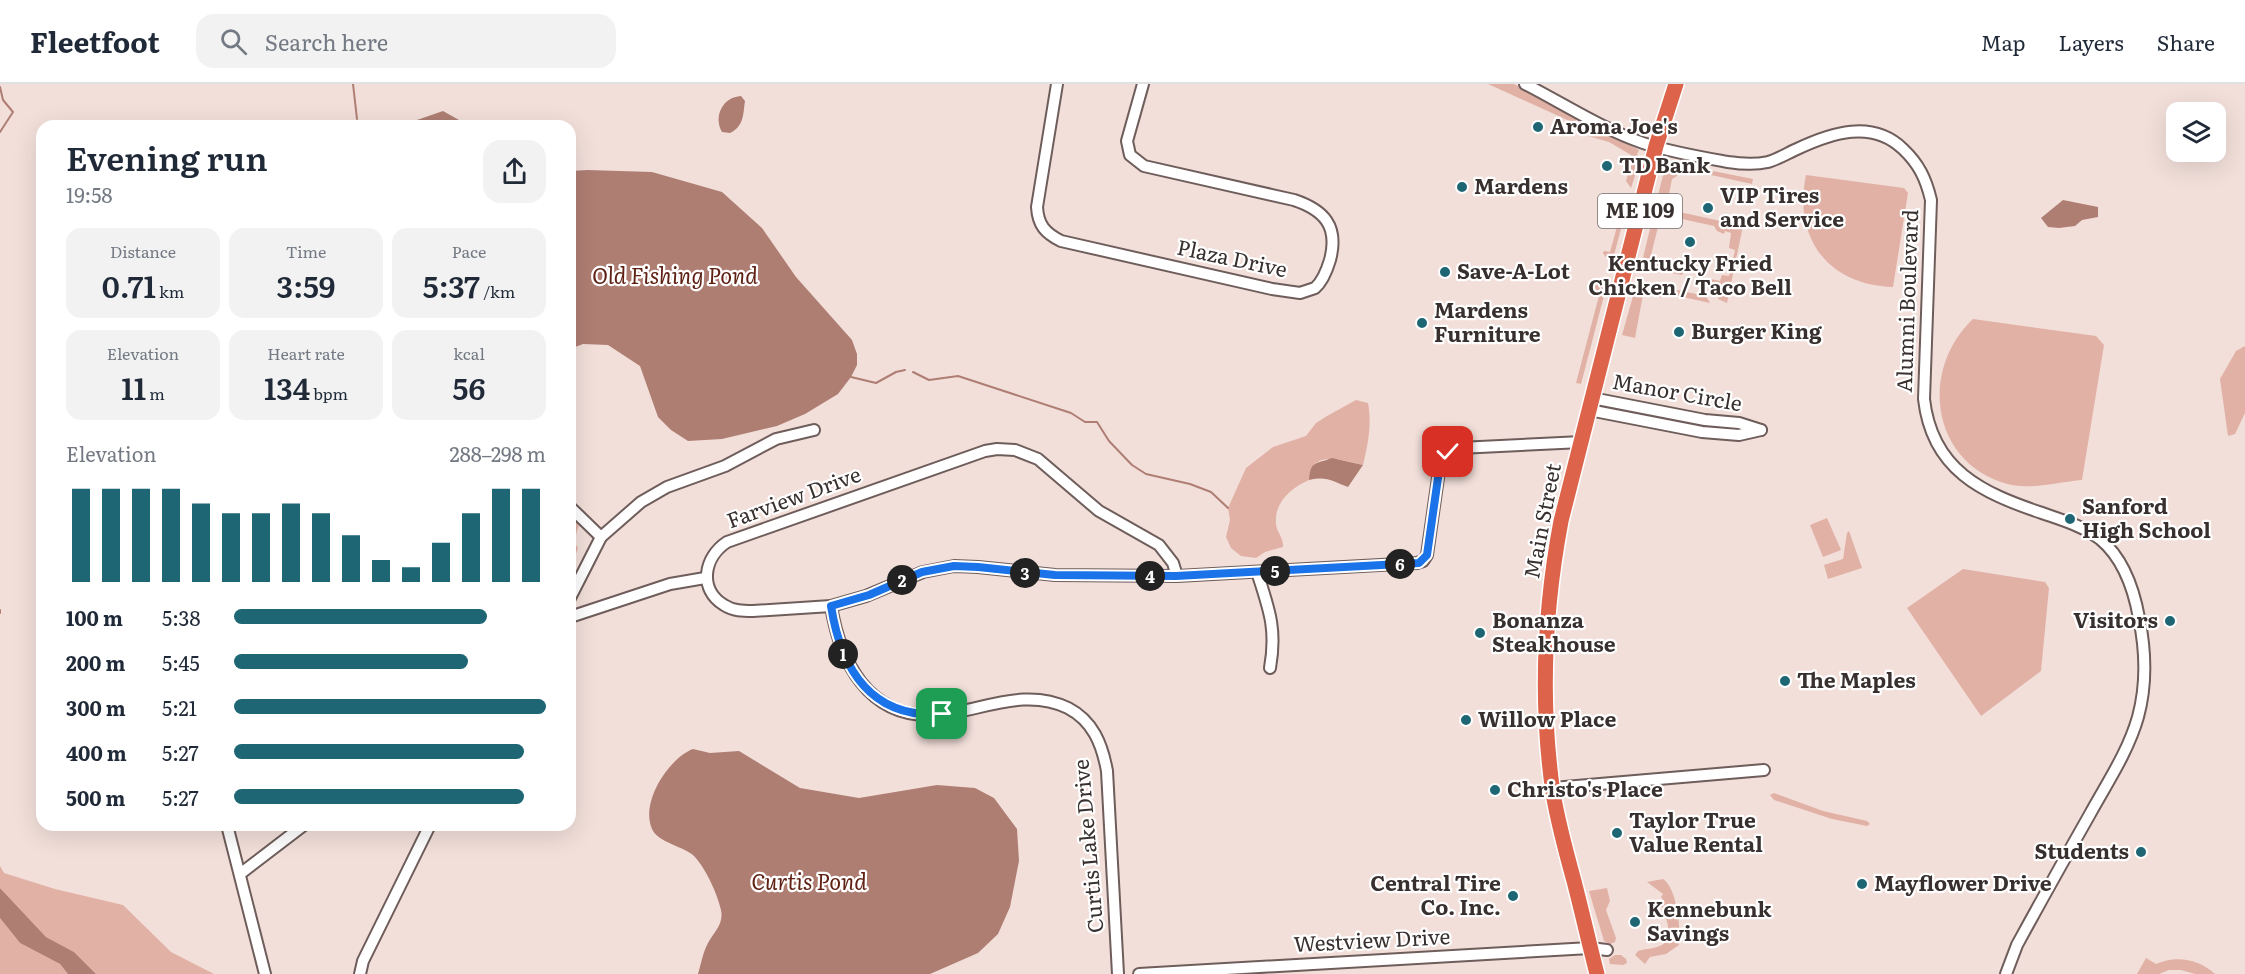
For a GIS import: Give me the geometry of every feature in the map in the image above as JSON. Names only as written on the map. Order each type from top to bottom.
[{"type":"highway","name":"Main Street","points":[[1597,974],[1563,843],[1553,789],[1545,696],[1547,623],[1559,533],[1656,146],[1676,84]]},
{"type":"street","name":"Plaza Drive","points":[[1057,84],[1037,207],[1038,217],[1045,231],[1061,241],[1272,290],[1299,293],[1315,288],[1326,270],[1333,245],[1329,224],[1317,210],[1294,200],[1144,166],[1130,155],[1127,141],[1143,84]]},
{"type":"street","name":"Alumni Boulevard","points":[[1525,84],[1642,142],[1744,164],[1770,161],[1819,139],[1840,133],[1870,132],[1898,144],[1926,178],[1931,200],[1924,399],[1929,426],[1937,443],[1956,470],[1978,488],[2093,534],[2117,558],[2127,578],[2138,609],[2144,641],[2145,676],[2138,716],[2119,762],[2017,945],[2006,974]]},
{"type":"street","name":"Manor Circle","points":[[1591,404],[1739,423],[1761,430],[1739,435],[1702,432],[1591,404]]},
{"type":"street","points":[[576,586],[601,537],[630,510],[667,487],[725,466],[776,439],[814,430]]},
{"type":"street","points":[[576,614],[670,585],[705,578],[712,593],[725,606],[753,611],[831,606],[869,595],[922,572],[954,566],[1055,575],[1176,576],[1419,563],[1427,555],[1440,464],[1448,452],[1459,448],[1582,442]]},
{"type":"street","name":"Farview Drive","points":[[705,578],[709,561],[727,542],[997,448],[1015,450],[1038,459],[1098,511],[1153,541],[1168,556],[1176,569],[1176,576]]},
{"type":"street","points":[[576,513],[601,537]]},
{"type":"street","points":[[1257,573],[1273,627],[1274,646],[1270,668]]},
{"type":"street","name":"Curtis Lake Drive","points":[[831,606],[838,640],[852,670],[868,690],[896,709],[914,714],[932,715],[960,712],[1016,700],[1039,699],[1064,706],[1089,723],[1101,746],[1107,771],[1118,974]]},
{"type":"street","points":[[1553,789],[1764,770]]},
{"type":"street","points":[[229,831],[265,974]]},
{"type":"street","points":[[240,874],[296,831]]},
{"type":"street","points":[[360,974],[363,961],[427,831]]},
{"type":"street","name":"Westview Drive","points":[[1139,974],[1590,948],[1607,950]]},
{"type":"shaded area","points":[[1488,84],[1514,84],[1572,113],[1576,117],[1576,124]]},
{"type":"shaded area","points":[[1593,129],[1639,150],[1637,154],[1640,161],[1631,188],[1626,181],[1631,155],[1609,142],[1588,136]]},
{"type":"shaded area","points":[[1677,164],[1696,166],[1700,170],[1699,172],[1679,167],[1677,176],[1672,179],[1666,209],[1743,226],[1727,303],[1718,299],[1719,290],[1710,282],[1700,280],[1698,277],[1701,269],[1701,277],[1720,281],[1722,275],[1729,276],[1735,250],[1729,248],[1731,233],[1725,231],[1724,234],[1717,231],[1714,226],[1668,216],[1666,225],[1659,223],[1650,259],[1670,264],[1669,270],[1681,273],[1684,266],[1684,273],[1681,275],[1641,266],[1663,175],[1666,170]]},
{"type":"shaded area","points":[[1713,171],[1753,179],[1752,184],[1711,175]]},
{"type":"shaded area","points":[[1806,175],[1904,188],[1908,193],[1893,287],[1870,284],[1850,277],[1833,267],[1820,254],[1810,237],[1805,218],[1803,198]]},
{"type":"shaded area","points":[[1623,205],[1627,206],[1613,259],[1607,259],[1603,253],[1604,251],[1610,252]]},
{"type":"shaded area","points":[[1637,282],[1660,287],[1662,291],[1661,298],[1655,291],[1644,289],[1635,338],[1622,335]]},
{"type":"shaded area","points":[[1600,283],[1606,288],[1581,384],[1576,383],[1600,292],[1594,286]]},
{"type":"shaded area","points":[[1672,289],[1706,296],[1710,303],[1669,294]]},
{"type":"shaded area","points":[[1973,319],[2096,336],[2104,345],[2082,480],[2033,486],[2013,485],[1979,471],[1960,455],[1948,434],[1941,411],[1940,387],[1945,362],[1956,339]]},
{"type":"shaded area","points":[[2245,346],[2245,413],[2235,434],[2228,436],[2220,379],[2236,351]]},
{"type":"shaded area","points":[[1356,400],[1368,403],[1370,418],[1363,465],[1337,459],[1321,460],[1315,464],[1309,480],[1290,492],[1278,509],[1276,524],[1283,547],[1265,552],[1256,558],[1241,556],[1231,548],[1226,537],[1230,520],[1228,508],[1246,468],[1273,447],[1306,436],[1316,423]]},
{"type":"shaded area","points":[[1827,518],[1841,550],[1823,557],[1810,525]]},
{"type":"shaded area","points":[[576,519],[579,524],[576,535]]},
{"type":"shaded area","points":[[1849,531],[1862,568],[1828,579],[1824,565],[1843,559]]},
{"type":"shaded area","points":[[1963,569],[2045,582],[2049,588],[2041,671],[1981,716],[1907,608]]},
{"type":"shaded area","points":[[1774,793],[1823,811],[1867,821],[1870,824],[1867,826],[1832,819],[1774,800],[1770,795]]},
{"type":"shaded area","points":[[0,866],[4,873],[55,889],[123,905],[171,952],[214,974],[96,974],[74,952],[46,937],[0,888]]},
{"type":"shaded area","points":[[1663,879],[1672,891],[1675,900],[1679,919],[1679,945],[1666,954],[1650,957],[1645,964],[1635,955],[1638,951],[1663,944],[1669,934],[1661,904],[1664,901],[1661,897],[1663,894],[1647,882]]},
{"type":"shaded area","points":[[1607,888],[1610,901],[1606,910],[1616,938],[1615,942],[1610,944],[1604,941],[1589,891]]},
{"type":"shaded area","points":[[0,918],[20,943],[60,964],[68,974],[0,974]]},
{"type":"shaded area","points":[[1615,955],[1621,955],[1627,963],[1610,964],[1609,959]]},
{"type":"shaded area","points":[[2146,958],[2156,964],[2171,960],[2187,960],[2202,965],[2215,974],[2169,970],[2159,974],[2137,974]]},
{"type":"water","points":[[741,96],[745,101],[738,127],[730,133],[722,132],[719,126],[721,108],[729,100]]},
{"type":"water","points":[[443,111],[459,120],[417,120]]},
{"type":"water","name":"Old Fishing Pond","points":[[576,171],[652,172],[722,192],[762,228],[796,277],[852,340],[857,354],[857,365],[838,394],[805,414],[777,426],[722,439],[688,441],[671,430],[658,417],[640,366],[608,345],[583,344],[576,347]]},
{"type":"water","points":[[2063,200],[2098,207],[2098,217],[2082,220],[2075,226],[2048,227],[2041,218]]},
{"type":"water","points":[[1332,458],[1363,465],[1348,487],[1325,479],[1309,480],[1312,466]]},
{"type":"water","name":"Curtis Pond","points":[[693,749],[710,753],[739,751],[800,788],[859,798],[937,785],[975,788],[994,798],[1017,829],[1019,861],[1010,907],[998,934],[978,953],[930,974],[698,974],[703,954],[721,920],[719,903],[703,868],[694,856],[655,834],[649,818],[653,794],[666,771],[684,754]]},
{"type":"water","points":[[0,888],[46,937],[74,952],[96,974],[68,974],[60,964],[20,943],[0,918]]},
{"type":"waterway","points":[[353,84],[357,119]]},
{"type":"waterway","points":[[0,87],[3,100],[13,112],[0,132]]},
{"type":"waterway","points":[[851,377],[876,383],[896,372],[905,370]]},
{"type":"waterway","points":[[913,372],[929,380],[958,376],[1071,413],[1085,422],[1097,422],[1109,441],[1132,465],[1146,474],[1190,484],[1211,492],[1228,508]]},
{"type":"place","name":"Aroma Joe's","points":[[1538,127]]},
{"type":"place","name":"TD Bank","points":[[1607,166]]},
{"type":"place","name":"Mardens","points":[[1462,187]]},
{"type":"place","name":"VIP Tires and Service","points":[[1708,208]]},
{"type":"place","name":"Kentucky Fried Chicken / Taco Bell","points":[[1690,242]]},
{"type":"place","name":"Save-A-Lot","points":[[1445,272]]},
{"type":"place","name":"Mardens Furniture","points":[[1422,323]]},
{"type":"place","name":"Burger King","points":[[1679,332]]},
{"type":"place","name":"Sanford High School","points":[[2070,519]]},
{"type":"place","name":"Visitors","points":[[2170,621]]},
{"type":"place","name":"Bonanza Steakhouse","points":[[1480,633]]},
{"type":"place","name":"The Maples","points":[[1785,681]]},
{"type":"place","name":"Willow Place","points":[[1466,720]]},
{"type":"place","name":"Christo's Place","points":[[1495,790]]},
{"type":"place","name":"Taylor True Value Rental","points":[[1617,833]]},
{"type":"place","name":"Students","points":[[2141,852]]},
{"type":"place","name":"Mayflower Drive","points":[[1862,884]]},
{"type":"place","name":"Central Tire Co. Inc.","points":[[1513,896]]},
{"type":"place","name":"Kennebunk Savings","points":[[1635,922]]},
{"type":"route","points":[[942,714],[923,715],[904,712],[887,705],[868,690],[845,658],[834,626],[831,606],[869,595],[922,572],[954,566],[1055,575],[1204,576],[1419,563],[1427,555],[1440,464],[1448,452]]}]
